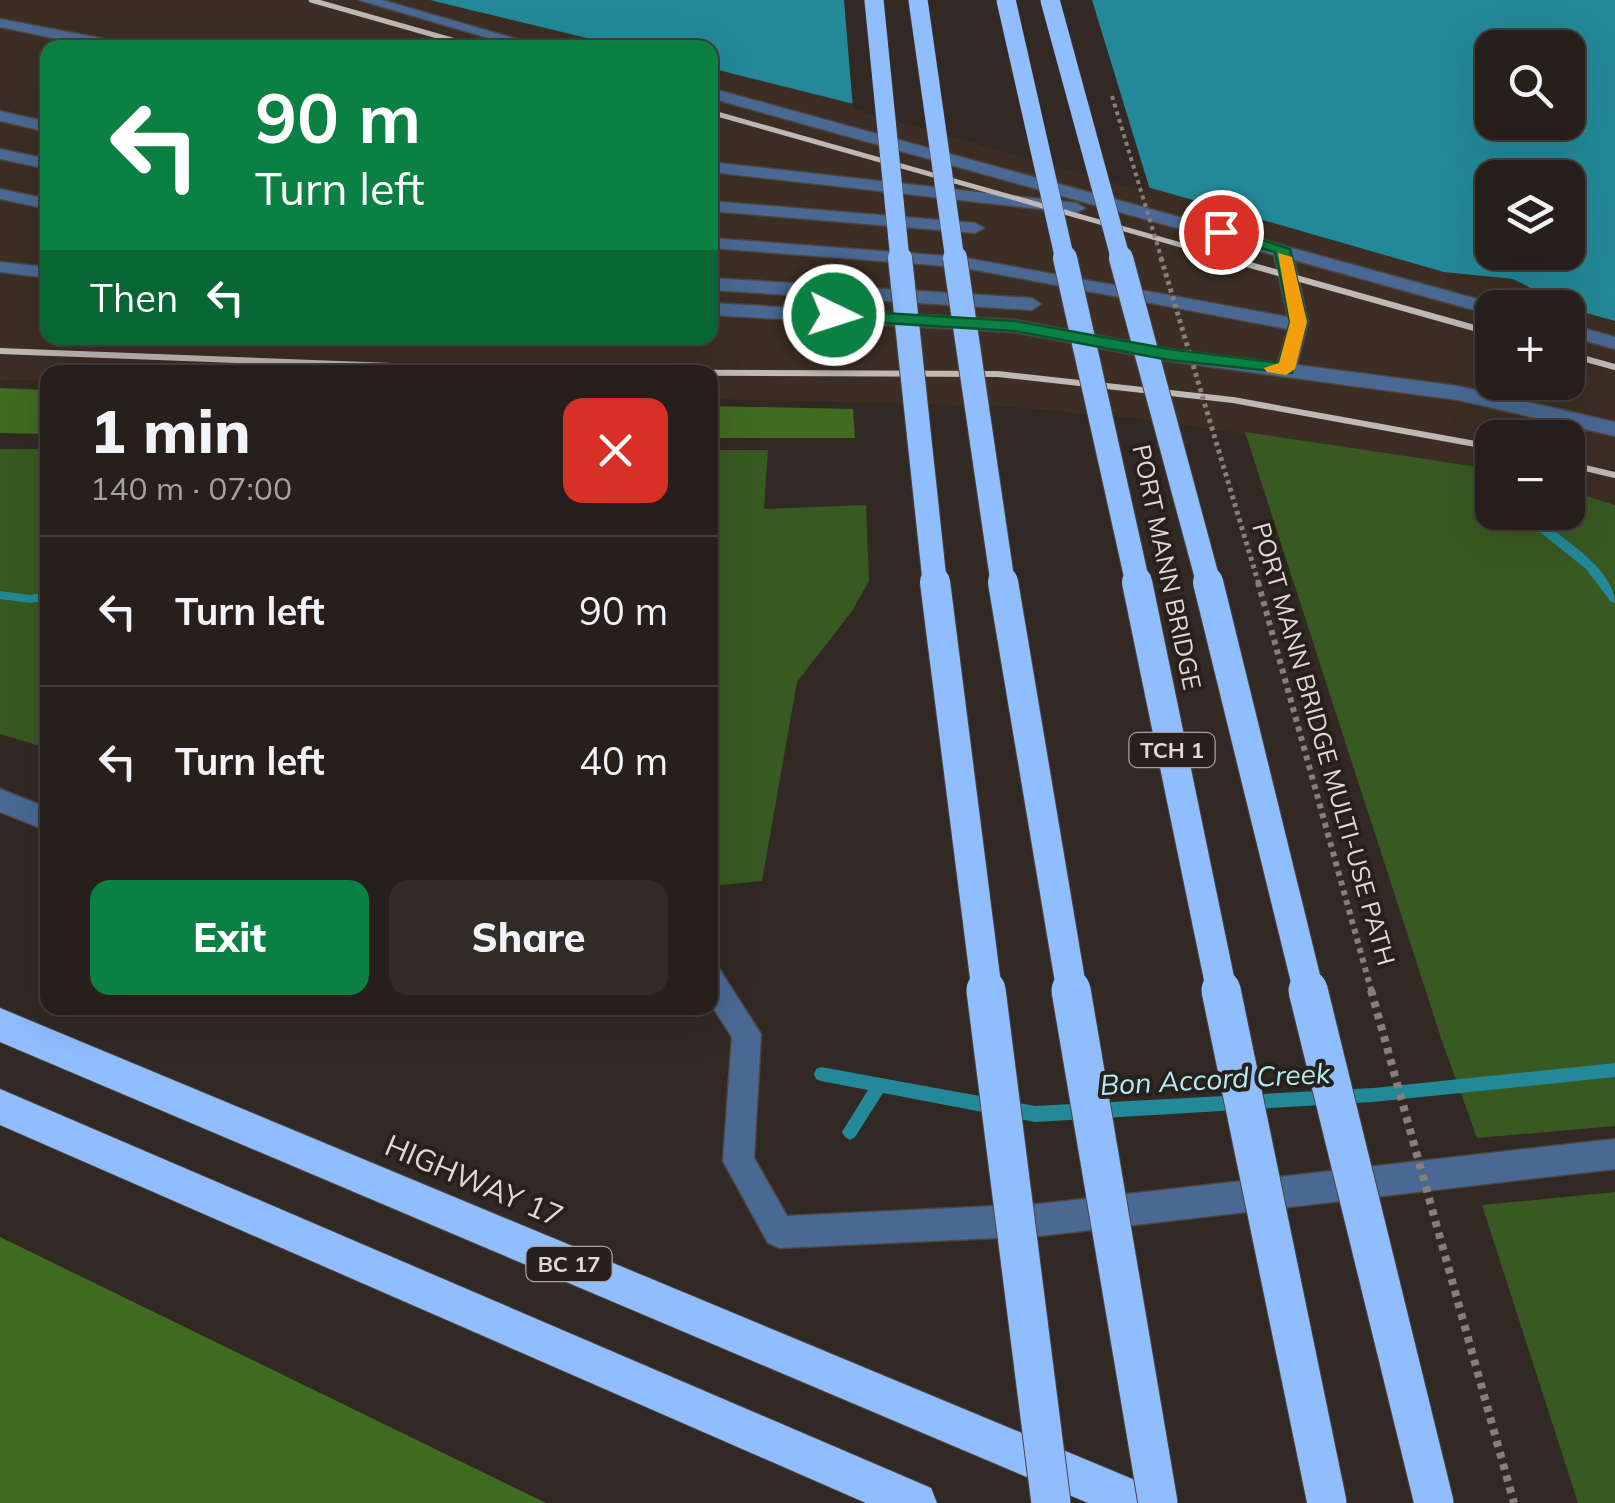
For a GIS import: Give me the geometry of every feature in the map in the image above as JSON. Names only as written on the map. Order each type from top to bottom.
[{"type":"highway","points":[[874,0],[926,514],[1051,1503]]},
{"type":"highway","points":[[918,0],[991,514],[1158,1503]]},
{"type":"highway","name":"PORT MANN BRIDGE","points":[[1006,0],[1123,513],[1327,1503]]},
{"type":"highway","points":[[1050,0],[1191,513],[1434,1503]]},
{"type":"highway","name":"HIGHWAY 17","points":[[0,1025],[1138,1503]]},
{"type":"highway","points":[[0,1107],[916,1503]]},
{"type":"lane","points":[[366,0],[513,40]]},
{"type":"lane","points":[[0,23],[86,40]]},
{"type":"lane","points":[[718,95],[1475,304]]},
{"type":"lane","points":[[0,116],[40,124]]},
{"type":"lane","points":[[0,154],[40,162]]},
{"type":"lane","points":[[718,168],[1190,223]]},
{"type":"lane","points":[[0,194],[40,202]]},
{"type":"lane","points":[[718,207],[975,228]]},
{"type":"lane","points":[[718,244],[960,262],[1298,325]]},
{"type":"lane","points":[[1282,249],[1298,325],[1286,369]]},
{"type":"lane","points":[[0,268],[40,272]]},
{"type":"lane","points":[[718,284],[1032,304]]},
{"type":"lane","points":[[718,309],[1015,326],[1169,355],[1458,394],[1615,429]]},
{"type":"lane","points":[[1585,335],[1615,344]]},
{"type":"lane","points":[[0,800],[40,817]]},
{"type":"lane","points":[[718,991],[748,1034],[738,1161],[779,1232],[1039,1220],[1615,1154]]},
{"type":"path","name":"PORT MANN BRIDGE MULTI-USE PATH","points":[[1112,95],[1240,514],[1514,1503]]},
{"type":"shaded area","points":[[0,0],[430,0],[595,40],[40,40],[40,345],[718,345],[718,70],[1513,279],[1535,290],[1475,290],[1475,400],[1585,400],[1585,313],[1615,321],[1615,505],[1585,495],[1585,420],[1475,420],[1475,467],[1134,418],[999,406],[718,399],[718,365],[40,365],[40,381],[0,380]]},
{"type":"green space","points":[[0,388],[40,390],[40,434],[0,433]]},
{"type":"green space","points":[[718,406],[853,409],[855,438],[718,438]]},
{"type":"green space","points":[[1245,432],[1475,466],[1475,530],[1585,530],[1585,495],[1615,505],[1615,1126],[1477,1138]]},
{"type":"green space","points":[[0,449],[40,449],[40,746],[0,734]]},
{"type":"green space","points":[[718,450],[768,450],[764,509],[866,505],[869,581],[852,611],[797,682],[762,881],[718,885]]},
{"type":"green space","points":[[1615,1192],[1615,1503],[1578,1503],[1482,1205]]},
{"type":"green space","points":[[0,1237],[546,1503],[0,1503]]},
{"type":"water","points":[[430,0],[1615,0],[1615,321],[1585,313],[1585,290],[1535,290],[1513,279],[1444,272],[886,112],[718,70],[718,40],[595,40]]},
{"type":"pier","points":[[844,0],[1092,0],[1151,193],[853,109]]},
{"type":"waterway","name":"Bon Accord Creek","points":[[1543,530],[1590,566],[1615,599]]},
{"type":"waterway","name":"Bon Accord Creek","points":[[0,595],[40,597]]},
{"type":"waterway","name":"Bon Accord Creek","points":[[880,1085],[1035,1114],[1373,1095],[1615,1070]]},
{"type":"waterway","name":"Bon Accord Creek","points":[[821,1074],[880,1085]]},
{"type":"waterway","points":[[850,1132],[880,1085]]},
{"type":"railway","points":[[311,0],[452,40]]},
{"type":"railway","points":[[718,114],[1234,260]]},
{"type":"railway","points":[[1225,258],[1475,328]]},
{"type":"railway","points":[[0,351],[367,365]]},
{"type":"railway","points":[[1585,359],[1615,367]]},
{"type":"railway","points":[[718,373],[998,374],[1233,400],[1475,444]]},
{"type":"railway","points":[[1585,468],[1615,475]]},
{"type":"slow traffic","points":[[1273,368],[1286,369],[1298,322],[1284,257]]},
{"type":"route","points":[[834,315],[1015,326],[1169,355],[1286,369],[1298,322],[1282,249],[1221,232]]}]
